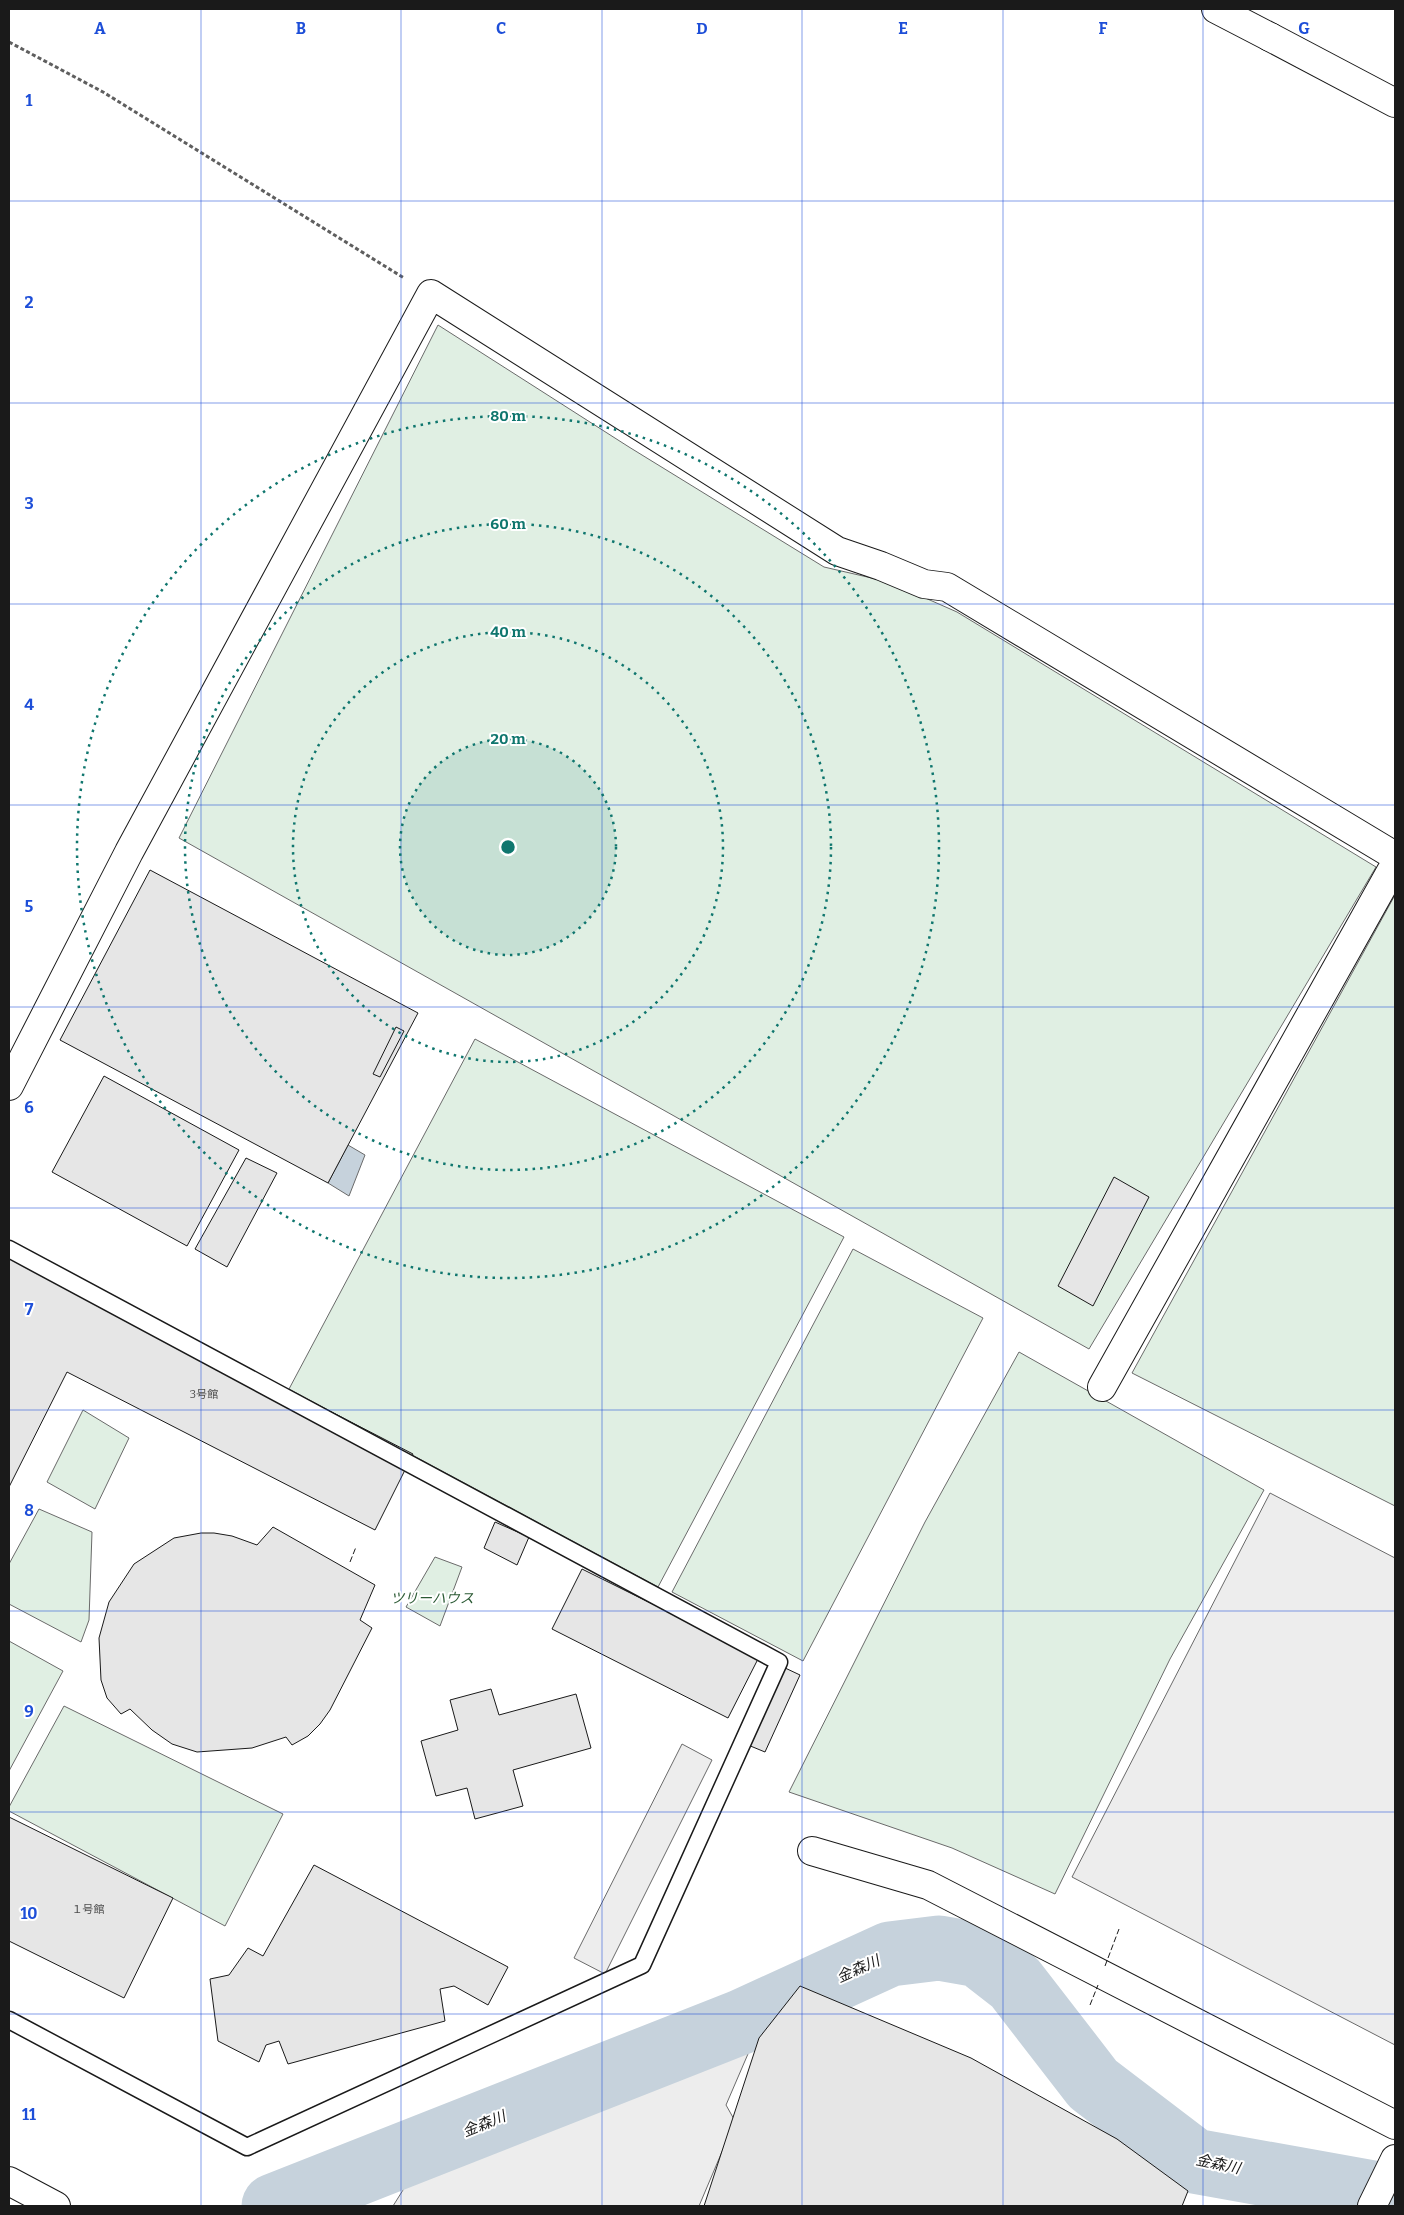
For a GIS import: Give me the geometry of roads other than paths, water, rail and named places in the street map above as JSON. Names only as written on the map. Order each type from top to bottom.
[{"type":"street","points":[[1216,9],[1395,103]]},
{"type":"street","points":[[9,1086],[129,852],[431,294],[838,551],[924,584],[947,588],[1395,856]]},
{"type":"street","points":[[1102,1387],[1395,864]]},
{"type":"street","points":[[812,1851],[928,1885],[1395,2126]]},
{"type":"street","points":[[1372,2206],[1394,2162]]},
{"type":"street","points":[[9,2181],[41,2203]]},
{"type":"lane","points":[[9,1249],[779,1662],[642,1965],[247,2147],[9,2020]]},
{"type":"waterway","name":"金森川","points":[[274,2206],[741,2022],[890,1954],[939,1948],[979,1955],[1015,1983],[1093,2084],[1194,2161],[1395,2197]]},
{"type":"park label","name":"ツリーハウス","points":[[432,1598]]}]
